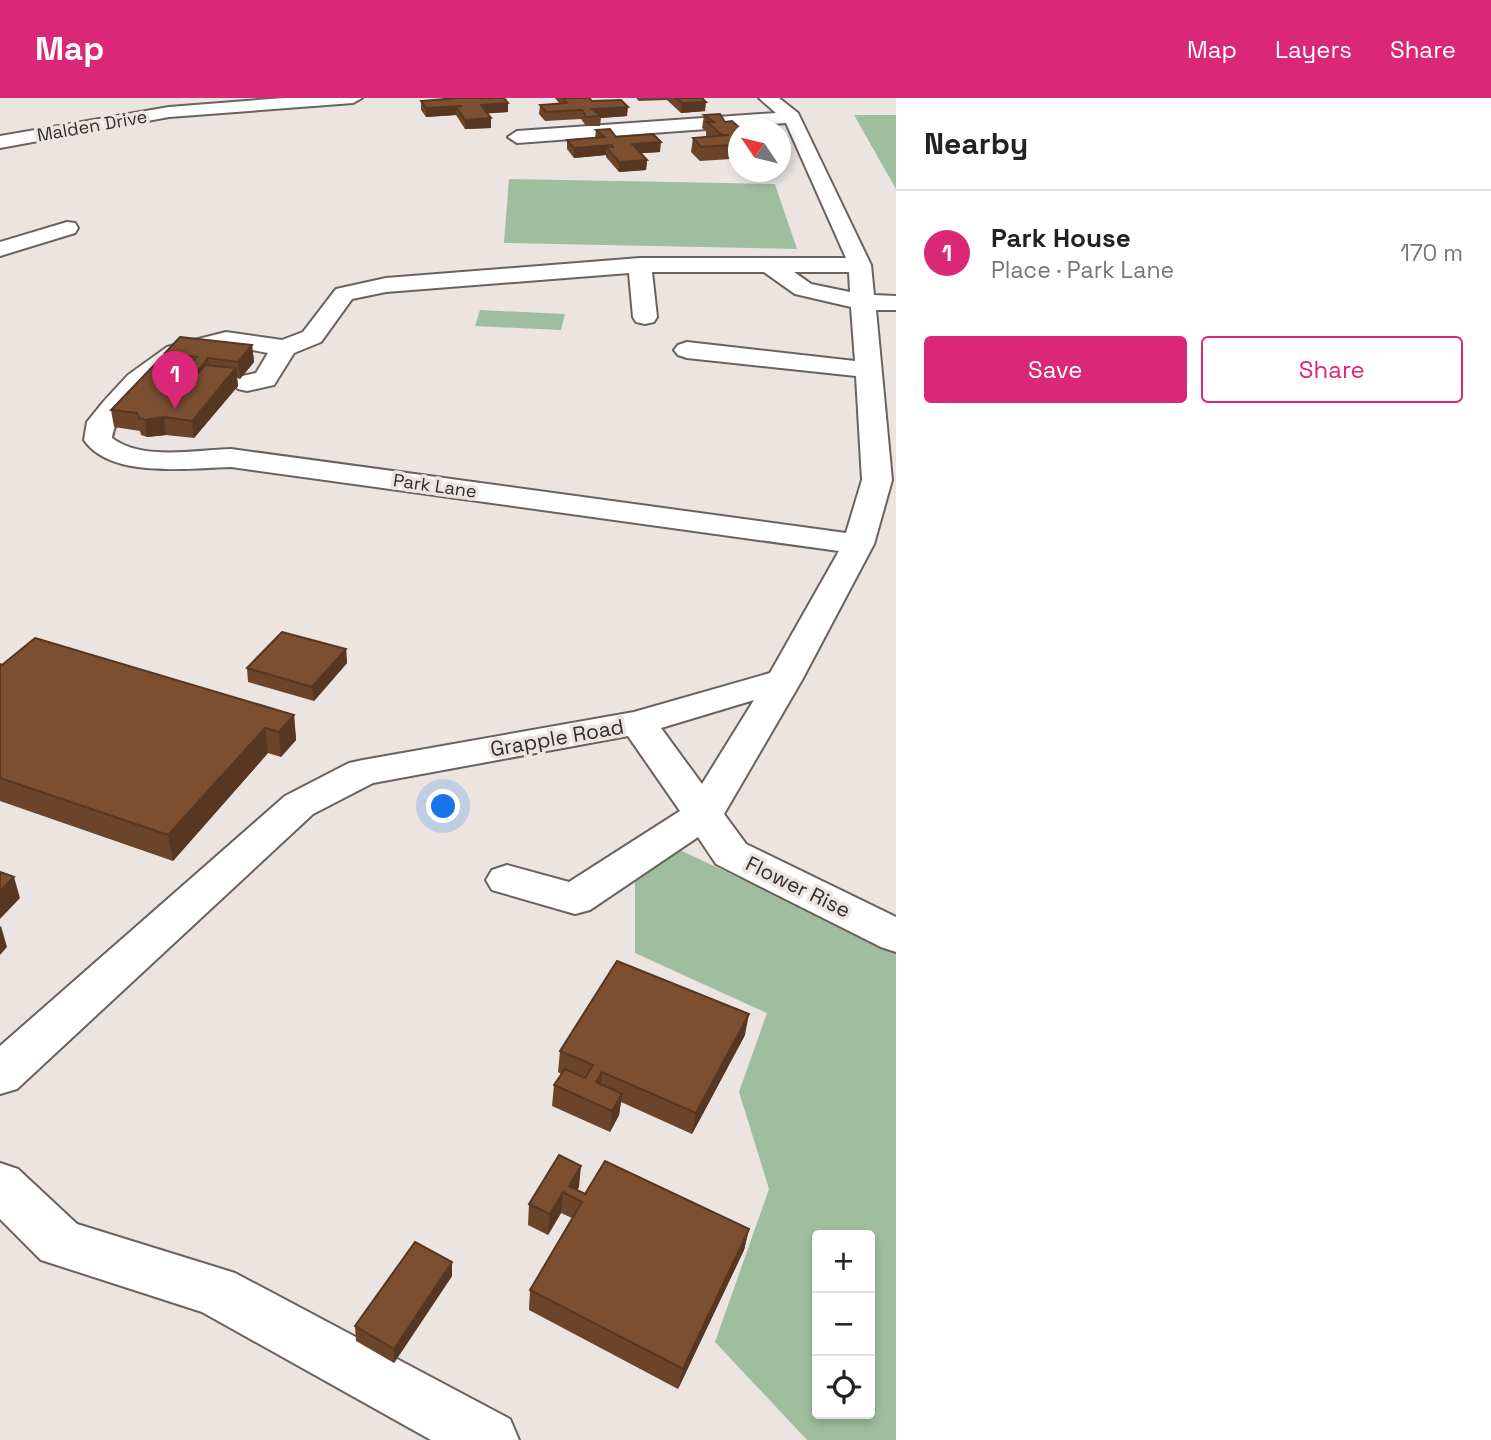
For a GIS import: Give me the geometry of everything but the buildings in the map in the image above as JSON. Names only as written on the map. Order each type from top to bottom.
[{"type":"street","name":"Malden Drive","points":[[0,142],[169,112],[353,98]]},
{"type":"street","points":[[507,880],[575,899],[703,815],[784,680],[858,544],[887,482],[878,379],[879,302],[792,117],[768,98]]},
{"type":"street","points":[[135,101],[146,102],[169,112]]},
{"type":"street","points":[[711,106],[726,122]]},
{"type":"street","points":[[523,158],[514,132],[792,117]]},
{"type":"street","points":[[0,249],[67,228]]},
{"type":"street","points":[[247,383],[265,379],[284,348],[312,337],[344,294],[386,285],[640,265],[860,265]]},
{"type":"street","points":[[640,265],[645,317]]},
{"type":"street","points":[[769,265],[803,289],[879,302]]},
{"type":"street","name":"Park Lane","points":[[284,348],[226,339],[176,352],[146,375],[102,422],[98,440],[114,453],[157,460],[231,458],[858,544]]},
{"type":"street","points":[[687,350],[878,379]]},
{"type":"street","name":"Grapple Road","points":[[0,1075],[299,805],[363,772],[638,723],[784,680]]},
{"type":"street","name":"Flower Rise","points":[[638,723],[731,854],[896,936]]},
{"type":"street","points":[[0,1185],[60,1243],[216,1292],[489,1440]]},
{"type":"green space","points":[[854,115],[896,115],[896,189]]},
{"type":"green space","points":[[509,179],[775,184],[797,249],[504,243]]},
{"type":"green space","points":[[480,310],[565,314],[561,330],[475,326]]},
{"type":"green space","points":[[680,850],[896,952],[896,1440],[807,1440],[715,1342],[769,1189],[739,1092],[767,1013],[635,953],[635,878]]},
{"type":"place","name":"Park House","points":[[175,409]]}]
